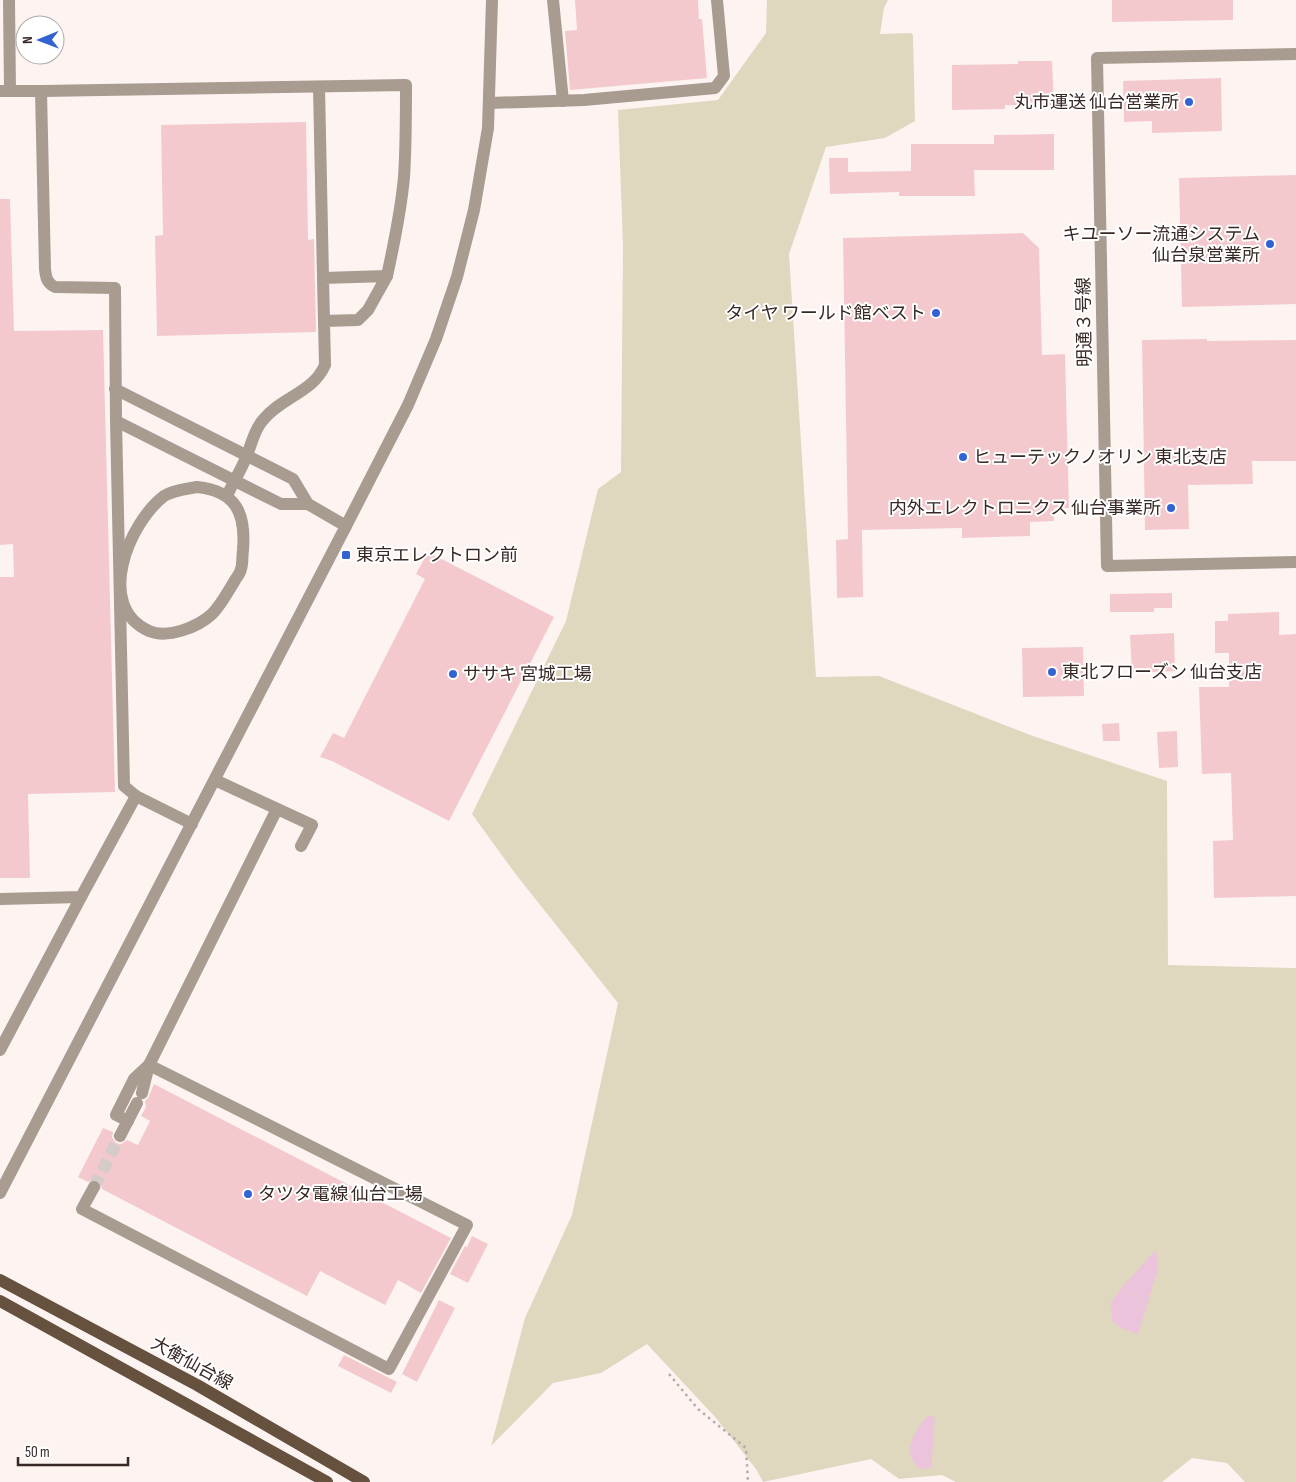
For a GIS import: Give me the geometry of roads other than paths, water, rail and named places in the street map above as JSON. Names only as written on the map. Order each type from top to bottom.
[{"type":"main road","name":"大衡仙台線","points":[[0,1280],[188,1380],[364,1482]]},
{"type":"main road","points":[[0,1301],[327,1482]]},
{"type":"street","points":[[9,0],[5,91],[406,85],[404,177],[400,208],[386,276],[368,310],[358,320],[324,321]]},
{"type":"street","points":[[0,1193],[408,405],[436,339],[457,277],[474,210],[488,128],[492,0]]},
{"type":"street","points":[[553,0],[563,101]]},
{"type":"street","points":[[489,103],[584,100],[715,88],[724,76],[717,0]]},
{"type":"street","name":"明通３号線","points":[[1296,54],[1097,58],[1107,566],[1296,562]]},
{"type":"street","points":[[228,496],[247,456],[256,430],[264,419],[314,382],[321,374],[325,365],[319,87]]},
{"type":"street","points":[[40,91],[46,277],[50,284],[55,287],[115,288],[115,389],[124,786],[136,796],[192,824]]},
{"type":"street","points":[[323,278],[386,276]]},
{"type":"street","points":[[115,389],[293,479],[308,504],[346,526]]},
{"type":"street","points":[[116,421],[281,504],[308,504]]},
{"type":"street","points":[[197,487],[212,488],[228,496],[236,505],[242,520],[244,539],[241,570],[226,596],[212,614],[189,628],[169,634],[150,631],[134,620],[123,604],[120,582],[123,560],[133,535],[149,511],[165,495],[197,487]]},
{"type":"street","points":[[214,780],[312,825],[301,846]]},
{"type":"street","points":[[0,1050],[136,796]]},
{"type":"street","points":[[120,1136],[140,1098],[149,1065],[277,809]]},
{"type":"street","points":[[0,899],[81,897]]},
{"type":"street","points":[[128,1121],[116,1115],[134,1079],[149,1065]]},
{"type":"street","points":[[94,1187],[82,1209],[389,1370],[467,1225],[149,1065]]},
{"type":"tunnel","points":[[94,1187],[120,1136]]},
{"type":"place","name":"丸市運送 仙台営業所","points":[[1189,102]]},
{"type":"place","name":"キユーソー流通システム 仙台泉営業所","points":[[1270,244]]},
{"type":"place","name":"タイヤ ワールド館ベスト","points":[[936,313]]},
{"type":"place","name":"ヒューテックノオリン 東北支店","points":[[963,457]]},
{"type":"place","name":"内外エレクトロニクス 仙台事業所","points":[[1171,508]]},
{"type":"place","name":"東京エレクトロン前","points":[[346,555]]},
{"type":"place","name":"東北フローズン 仙台支店","points":[[1052,672]]},
{"type":"place","name":"ササキ 宮城工場","points":[[453,674]]},
{"type":"place","name":"タツタ電線 仙台工場","points":[[248,1194]]}]
